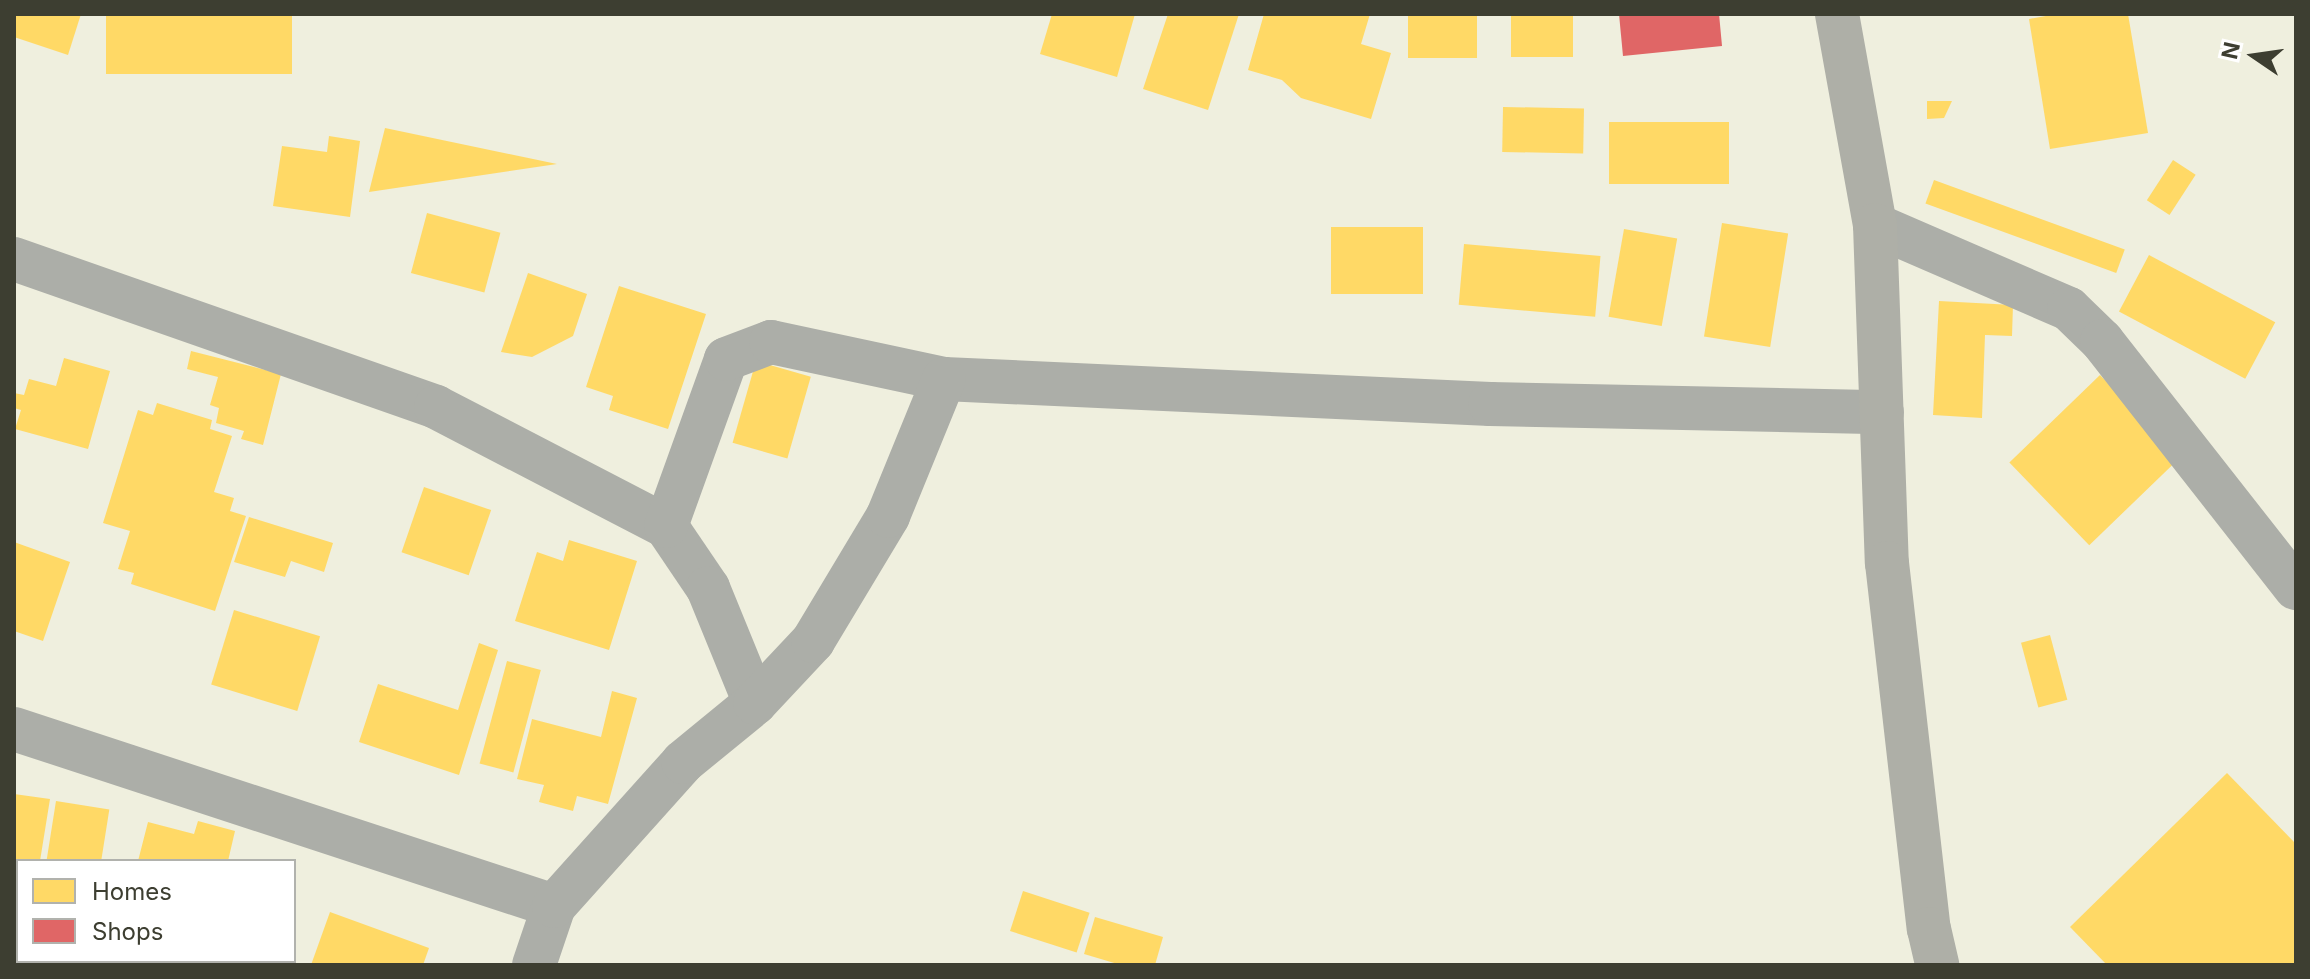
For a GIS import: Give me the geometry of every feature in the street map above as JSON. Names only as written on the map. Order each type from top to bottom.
[{"type":"main road","points":[[1837,14],[1875,225],[1887,563],[1929,929],[1937,965]]},
{"type":"street","points":[[1875,225],[2069,309],[2102,341],[2296,588]]},
{"type":"street","points":[[14,259],[436,407],[666,526],[708,588],[755,703]]},
{"type":"street","points":[[666,526],[726,359],[771,342],[944,379],[1505,405],[1882,412]]},
{"type":"street","points":[[534,965],[554,906],[683,762],[755,703],[813,641],[888,516],[944,379]]},
{"type":"street","points":[[14,729],[554,906]]},
{"type":"building: Homes","points":[[14,14],[81,14],[68,55],[14,37]]},
{"type":"building: Homes","points":[[106,14],[292,14],[292,74],[106,74]]},
{"type":"building: Homes","points":[[1052,14],[1135,14],[1117,77],[1040,54]]},
{"type":"building: Homes","points":[[1168,14],[1239,14],[1208,110],[1143,89]]},
{"type":"building: Homes","points":[[1264,14],[1370,14],[1361,44],[1391,53],[1371,119],[1301,98],[1282,80],[1248,70]]},
{"type":"building: Homes","points":[[1408,14],[1477,14],[1477,58],[1408,58]]},
{"type":"building: Homes","points":[[1511,14],[1573,14],[1573,57],[1511,57]]},
{"type":"building: Homes","points":[[2057,14],[2128,14],[2148,133],[2050,149],[2029,19]]},
{"type":"building: Homes","points":[[1927,101],[1952,101],[1944,118],[1927,119]]},
{"type":"building: Homes","points":[[1503,107],[1584,108],[1583,153],[1502,152]]},
{"type":"building: Homes","points":[[1609,122],[1729,122],[1729,184],[1609,184]]},
{"type":"building: Homes","points":[[385,128],[557,164],[369,192]]},
{"type":"building: Homes","points":[[329,136],[360,141],[350,217],[273,206],[282,146],[327,152]]},
{"type":"building: Homes","points":[[2173,160],[2196,175],[2170,215],[2147,200]]},
{"type":"building: Homes","points":[[1934,180],[2125,249],[2116,273],[1925,203]]},
{"type":"building: Homes","points":[[427,213],[500,233],[484,293],[411,273]]},
{"type":"building: Homes","points":[[1722,223],[1788,233],[1770,347],[1704,337]]},
{"type":"building: Homes","points":[[1331,227],[1423,227],[1423,294],[1331,294]]},
{"type":"building: Homes","points":[[1624,229],[1677,238],[1662,326],[1609,317]]},
{"type":"building: Homes","points":[[1464,244],[1600,256],[1595,317],[1459,305]]},
{"type":"building: Homes","points":[[2149,255],[2275,322],[2245,379],[2119,312]]},
{"type":"building: Homes","points":[[528,273],[587,294],[573,336],[532,357],[501,352]]},
{"type":"building: Homes","points":[[619,286],[706,314],[668,429],[609,410],[613,396],[586,387]]},
{"type":"building: Homes","points":[[1939,301],[2013,305],[2012,336],[1985,335],[1982,418],[1933,415]]},
{"type":"building: Homes","points":[[191,351],[281,374],[263,445],[241,439],[244,431],[216,423],[219,408],[210,405],[218,377],[187,369]]},
{"type":"building: Homes","points":[[64,358],[110,371],[88,449],[15,429],[21,410],[14,408],[14,393],[24,395],[29,379],[56,386]]},
{"type":"building: Homes","points":[[756,361],[811,377],[787,458],[733,443]]},
{"type":"building: Homes","points":[[2100,375],[2180,458],[2089,545],[2009,463]]},
{"type":"building: Homes","points":[[157,403],[212,420],[210,429],[232,436],[214,492],[234,498],[230,511],[246,516],[215,611],[131,584],[134,573],[118,569],[130,531],[103,523],[138,410],[153,415]]},
{"type":"building: Homes","points":[[424,487],[491,510],[469,575],[402,552]]},
{"type":"building: Homes","points":[[249,517],[333,543],[324,572],[291,561],[285,577],[234,562]]},
{"type":"building: Homes","points":[[569,540],[637,561],[609,650],[515,621],[537,552],[563,561]]},
{"type":"building: Homes","points":[[14,542],[70,562],[43,641],[14,631]]},
{"type":"building: Homes","points":[[234,610],[320,636],[297,711],[211,685]]},
{"type":"building: Homes","points":[[2050,635],[2067,700],[2038,707],[2021,643]]},
{"type":"building: Homes","points":[[479,643],[498,650],[459,775],[359,742],[378,684],[458,710]]},
{"type":"building: Homes","points":[[507,661],[541,670],[513,772],[480,763]]},
{"type":"building: Homes","points":[[612,691],[637,698],[608,804],[577,796],[573,811],[539,802],[544,785],[517,779],[532,719],[601,737]]},
{"type":"building: Homes","points":[[2227,773],[2296,844],[2296,965],[2107,965],[2070,927]]},
{"type":"building: Homes","points":[[14,794],[50,799],[40,859],[16,859],[14,895]]},
{"type":"building: Homes","points":[[56,801],[109,809],[101,859],[47,859]]},
{"type":"building: Homes","points":[[198,821],[235,831],[228,859],[139,859],[148,822],[194,834]]},
{"type":"building: Homes","points":[[1023,891],[1090,913],[1077,953],[1010,931]]},
{"type":"building: Homes","points":[[330,912],[429,948],[423,965],[311,965]]},
{"type":"building: Homes","points":[[1095,917],[1163,937],[1155,965],[1121,965],[1084,954]]},
{"type":"building: Shops","points":[[1619,14],[1719,14],[1722,46],[1623,56]]}]
